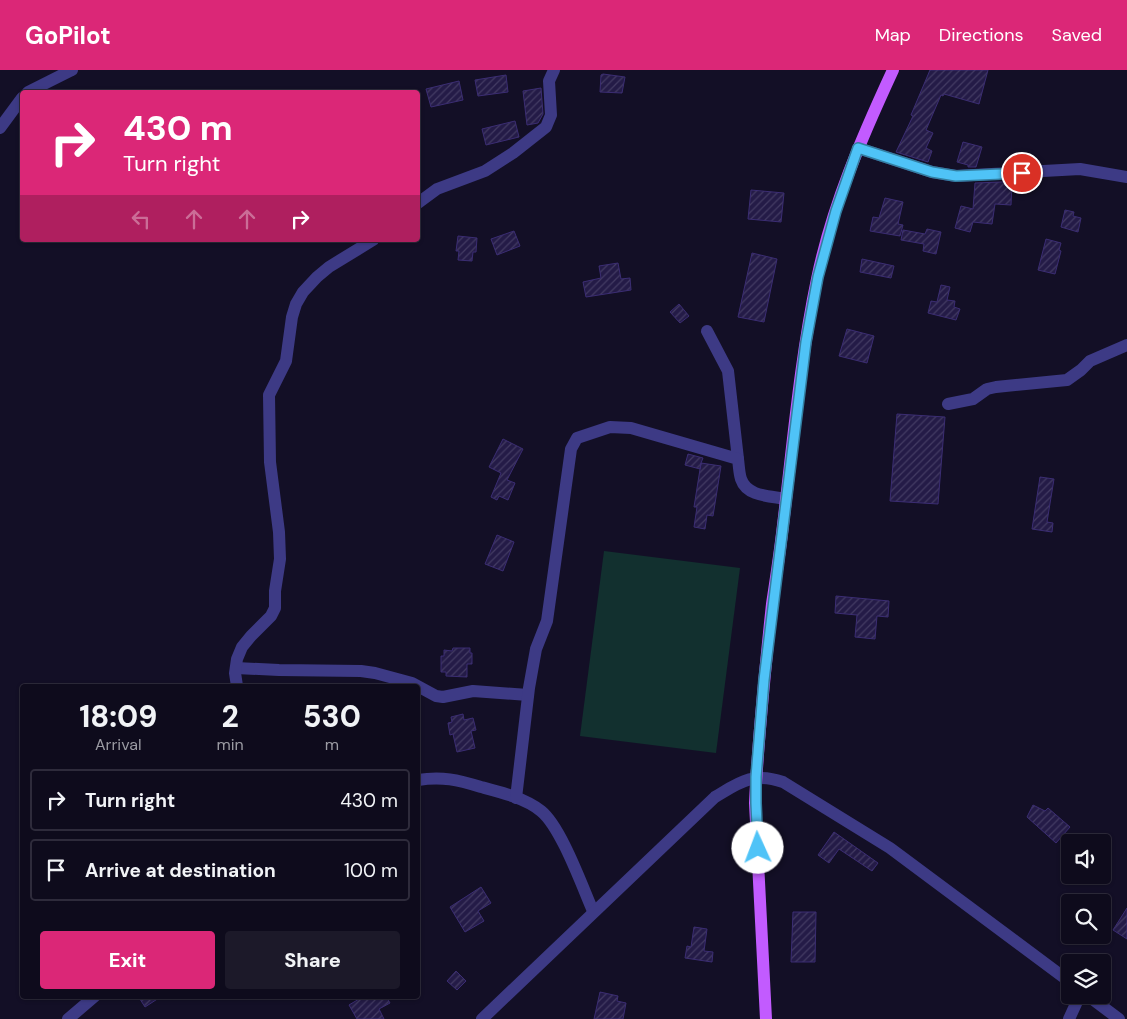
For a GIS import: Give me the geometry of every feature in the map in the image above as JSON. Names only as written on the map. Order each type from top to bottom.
[{"type":"main road","points":[[766,1019],[756,777],[765,670],[806,342],[818,277],[836,211],[858,148],[893,70]]},
{"type":"street","points":[[32,90],[72,70]]},
{"type":"street","points":[[420,202],[437,189],[485,171],[513,153],[546,127],[551,116],[549,82],[554,70]]},
{"type":"street","points":[[0,128],[20,101]]},
{"type":"street","points":[[858,148],[932,172],[956,176],[1080,169],[1127,178]]},
{"type":"street","points":[[237,684],[237,659],[242,647],[275,611],[275,591],[280,558],[279,532],[270,462],[269,395],[286,361],[292,317],[296,304],[303,292],[317,277],[329,267],[369,242]]},
{"type":"street","points":[[707,331],[728,371],[741,480],[747,488],[755,493],[786,499]]},
{"type":"street","points":[[948,404],[973,399],[987,389],[996,387],[1067,380],[1081,370],[1090,360],[1127,345]]},
{"type":"street","points":[[516,798],[528,695],[536,649],[547,621],[570,449],[577,438],[610,427],[631,428],[738,459]]},
{"type":"street","points":[[236,668],[368,672],[414,684]]},
{"type":"street","points":[[420,688],[433,695],[443,697],[473,692],[528,695]]},
{"type":"street","points":[[482,1019],[715,797],[736,784],[756,777],[770,778],[783,782],[890,848],[1061,975]]},
{"type":"street","points":[[420,780],[449,779],[493,790],[516,798],[540,810],[550,820],[566,848],[594,911]]},
{"type":"street","points":[[68,1019],[91,999]]},
{"type":"street","points":[[1069,1019],[1076,1004]]},
{"type":"street","points":[[1099,1004],[1119,1019]]},
{"type":"green space","points":[[604,551],[740,568],[716,753],[580,736]]},
{"type":"building","points":[[930,70],[988,70],[979,104],[944,94],[943,96],[941,95],[926,130],[933,133],[926,148],[932,151],[928,162],[896,152],[913,116],[911,115]]},
{"type":"building","points":[[506,75],[508,92],[478,96],[475,80]]},
{"type":"building","points":[[601,75],[625,77],[622,93],[600,92]]},
{"type":"building","points":[[459,81],[463,100],[431,107],[426,89]]},
{"type":"building","points":[[541,88],[543,114],[538,123],[527,125],[523,91]]},
{"type":"building","points":[[515,121],[519,137],[486,145],[482,129]]},
{"type":"building","points":[[963,142],[982,147],[976,167],[968,167],[968,165],[957,162]]},
{"type":"building","points":[[1012,182],[1011,205],[995,204],[992,224],[973,222],[970,232],[955,228],[961,206],[973,209],[975,183]]},
{"type":"building","points":[[751,190],[784,193],[781,222],[748,219]]},
{"type":"building","points":[[885,198],[903,202],[898,224],[903,225],[900,236],[870,231],[873,217],[879,218]]},
{"type":"building","points":[[1065,210],[1074,212],[1073,216],[1081,218],[1078,232],[1061,227]]},
{"type":"building","points":[[927,229],[941,232],[936,254],[923,251],[924,244],[901,240],[903,230],[925,234]]},
{"type":"building","points":[[514,231],[520,246],[497,255],[491,239]]},
{"type":"building","points":[[458,236],[477,238],[476,252],[473,252],[472,261],[458,260],[459,251],[456,251]]},
{"type":"building","points":[[1046,239],[1061,243],[1059,250],[1061,251],[1055,274],[1038,270]]},
{"type":"building","points":[[752,253],[777,259],[764,322],[738,317]]},
{"type":"building","points":[[862,259],[894,266],[891,278],[860,272]]},
{"type":"building","points":[[618,263],[621,279],[630,278],[631,290],[586,297],[583,282],[601,278],[599,266]]},
{"type":"building","points":[[941,285],[950,287],[947,300],[955,301],[954,307],[960,309],[956,320],[928,313],[931,301],[937,302]]},
{"type":"building","points":[[679,304],[689,316],[680,323],[670,312]]},
{"type":"building","points":[[847,329],[874,336],[867,363],[839,356]]},
{"type":"building","points":[[897,414],[945,417],[938,504],[890,501]]},
{"type":"building","points":[[503,439],[523,449],[507,480],[515,483],[508,500],[499,496],[497,500],[491,497],[501,473],[489,467]]},
{"type":"building","points":[[688,454],[703,458],[700,469],[685,465]]},
{"type":"building","points":[[701,463],[721,466],[713,516],[707,515],[705,529],[694,527],[697,507],[694,507]]},
{"type":"building","points":[[1040,477],[1054,479],[1047,522],[1053,523],[1052,532],[1032,529]]},
{"type":"building","points":[[497,535],[514,542],[503,571],[485,564]]},
{"type":"building","points":[[836,596],[889,601],[888,617],[877,616],[875,639],[855,637],[857,615],[835,613]]},
{"type":"building","points":[[453,648],[470,648],[472,664],[467,664],[467,677],[446,676],[446,672],[441,672],[441,656],[444,656],[444,650],[452,651]]},
{"type":"building","points":[[463,714],[464,720],[473,718],[476,730],[471,731],[475,748],[457,752],[453,734],[450,735],[448,723],[452,722],[451,717]]},
{"type":"building","points":[[1033,805],[1045,811],[1048,808],[1070,827],[1064,834],[1061,834],[1061,837],[1056,843],[1027,817]]},
{"type":"building","points":[[834,832],[878,863],[872,871],[839,849],[829,863],[818,855]]},
{"type":"building","points":[[481,887],[491,903],[478,911],[484,921],[465,932],[450,907]]},
{"type":"building","points":[[1127,908],[1127,939],[1113,930]]},
{"type":"building","points":[[793,912],[816,912],[815,962],[791,962]]},
{"type":"building","points":[[694,927],[707,929],[704,951],[713,952],[712,962],[685,958],[687,946],[691,947]]},
{"type":"building","points":[[456,971],[466,981],[457,990],[447,981]]},
{"type":"building","points":[[600,992],[618,996],[617,1001],[626,1003],[623,1019],[594,1019]]},
{"type":"building","points":[[140,999],[157,999],[145,1007]]},
{"type":"building","points":[[359,999],[388,999],[390,1003],[379,1009],[384,1019],[357,1019],[349,1005]]},
{"type":"route","points":[[758,848],[756,777],[764,680],[806,342],[818,277],[836,211],[858,148],[932,172],[956,176],[1022,173]]}]
